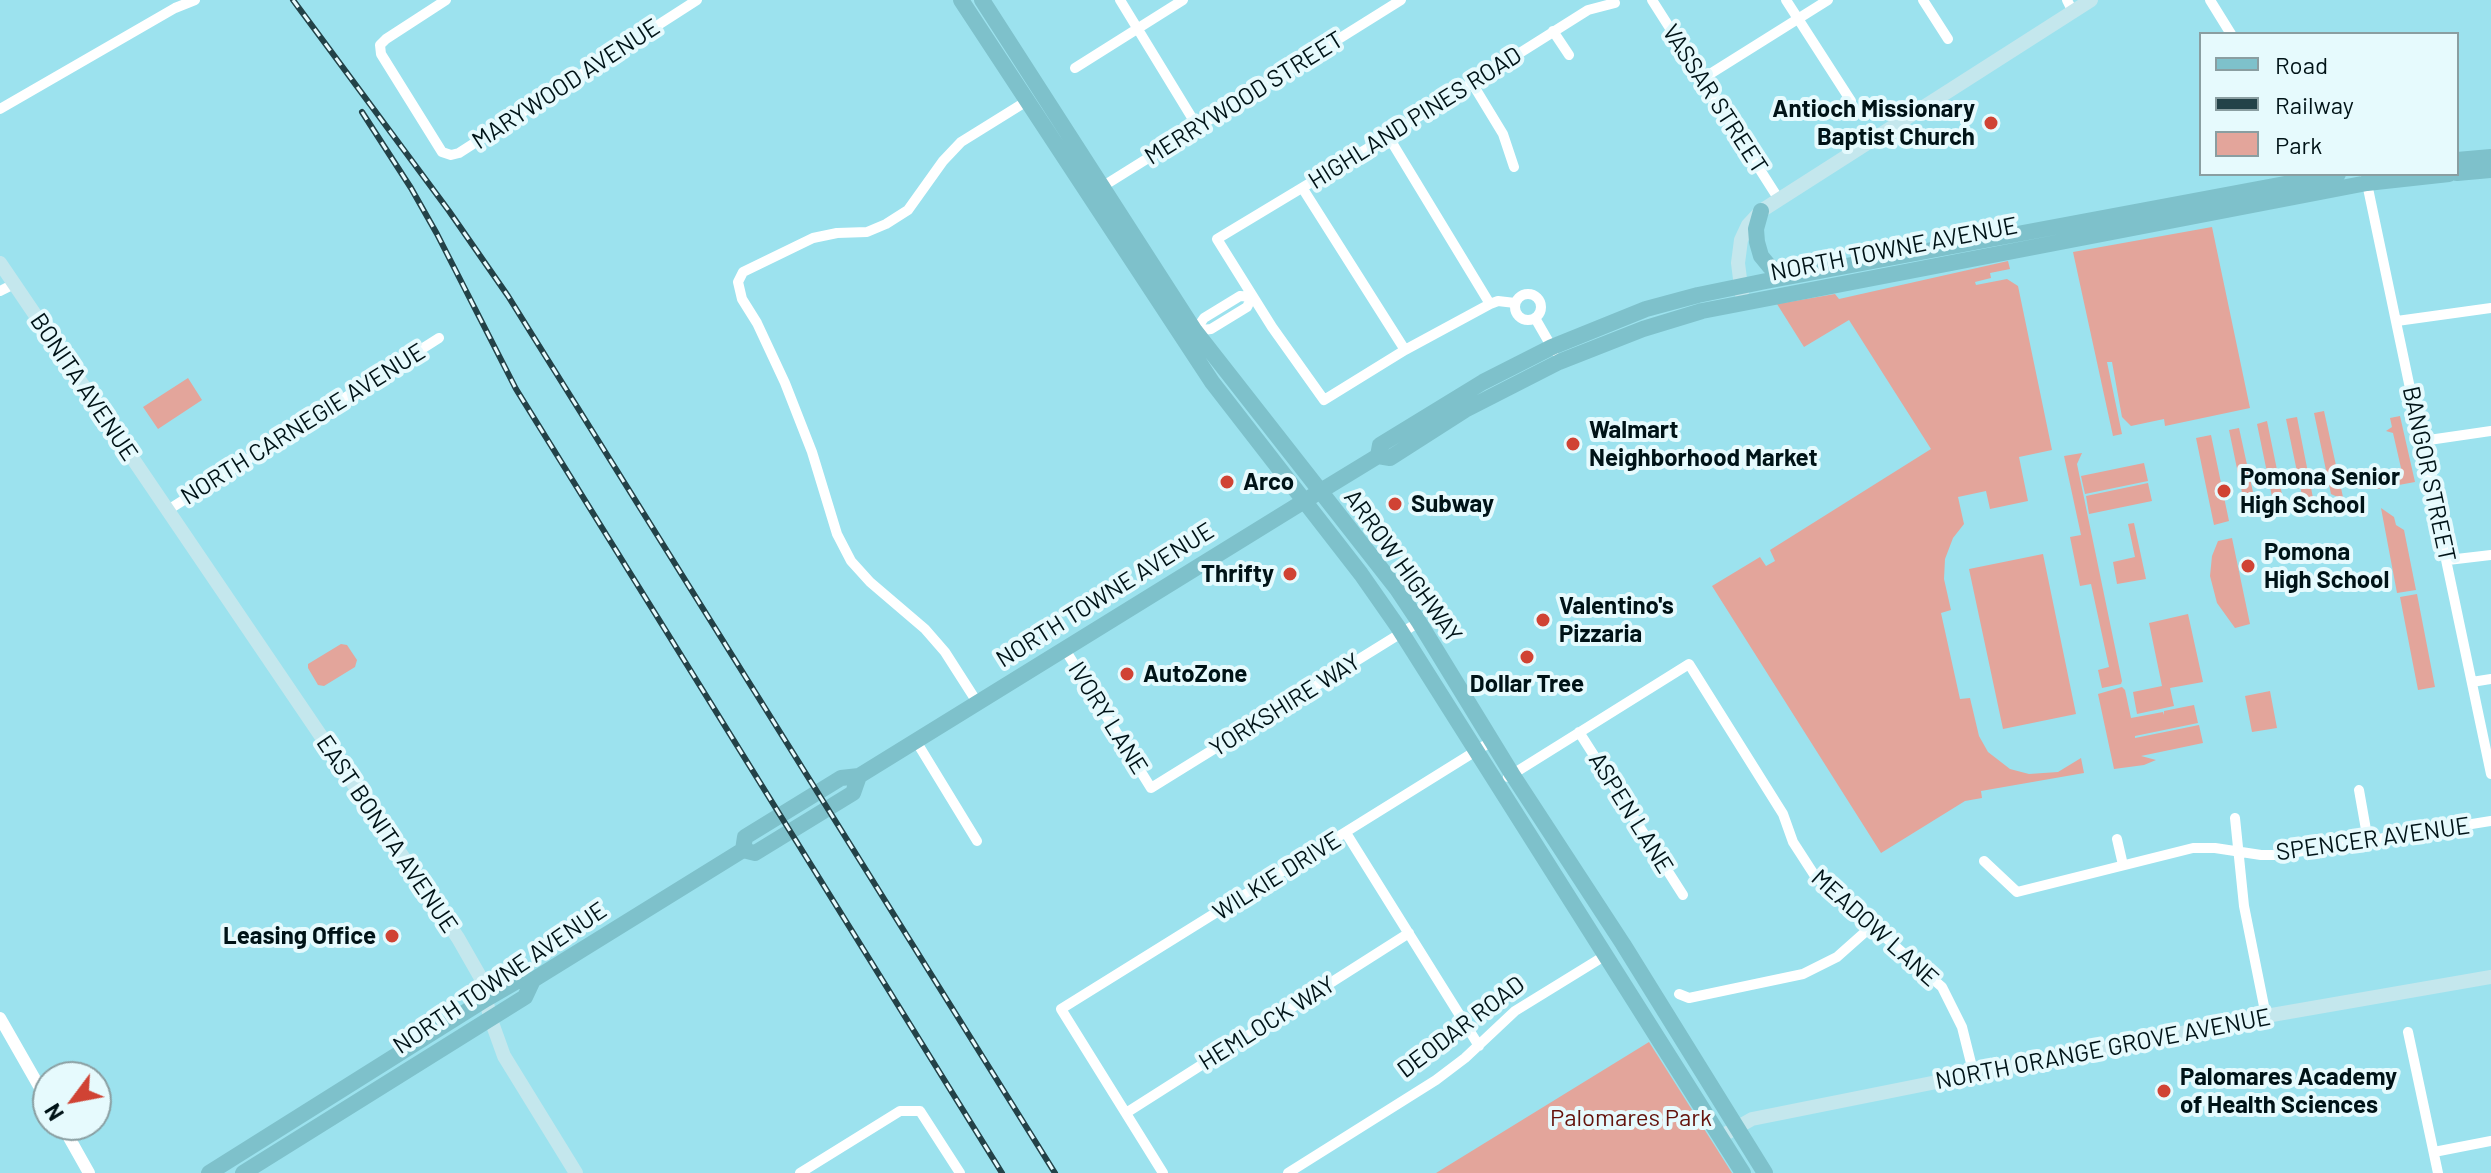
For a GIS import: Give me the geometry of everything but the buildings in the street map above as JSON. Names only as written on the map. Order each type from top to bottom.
[{"type":"main road","name":"ARROW HIGHWAY","points":[[961,0],[1212,382],[1361,574],[1402,633],[1743,1173]]},
{"type":"main road","name":"ARROW HIGHWAY","points":[[982,0],[1195,331],[1397,589],[1765,1173]]},
{"type":"main road","points":[[1742,294],[1738,263],[1741,240],[1748,225],[1761,211],[2070,6],[2091,0]]},
{"type":"main road","points":[[2459,160],[2491,157]]},
{"type":"main road","points":[[2459,173],[2491,170]]},
{"type":"main road","name":"NORTH TOWNE AVENUE","points":[[1742,294],[1798,275],[2327,176]]},
{"type":"main road","name":"NORTH TOWNE AVENUE","points":[[209,1173],[486,999],[517,981],[533,980],[743,850],[755,853],[853,793],[859,776],[1303,501],[1378,456],[1390,458],[1556,354],[1646,309],[1742,294],[2366,178],[2408,176]]},
{"type":"main road","points":[[1761,211],[1756,229],[1761,256],[1770,267],[1798,275]]},
{"type":"main road","name":"BONITA AVENUE","points":[[0,263],[168,510]]},
{"type":"main road","name":"EAST BONITA AVENUE","points":[[168,510],[453,931],[482,980],[490,1017],[504,1056],[576,1173]]},
{"type":"main road","name":"DEODAR ROAD","points":[[1606,955],[1623,944]]},
{"type":"main road","name":"NORTH ORANGE GROVE AVENUE","points":[[1720,1137],[1752,1119],[2266,1016],[2491,977]]},
{"type":"main road","name":"NORTH TOWNE AVENUE","points":[[243,1173],[525,997],[533,980]]},
{"type":"street","points":[[0,109],[175,8],[195,0]]},
{"type":"street","name":"MARYWOOD AVENUE","points":[[446,0],[380,45],[381,54],[442,152],[451,155],[459,153],[697,0]]},
{"type":"street","points":[[1120,0],[1197,126]]},
{"type":"street","points":[[1075,68],[1183,0]]},
{"type":"street","name":"MERRYWOOD STREET","points":[[1088,195],[1401,0]]},
{"type":"street","name":"VASSAR STREET","points":[[1652,0],[1778,198]]},
{"type":"street","points":[[1786,0],[1851,101]]},
{"type":"street","points":[[1702,79],[1828,0]]},
{"type":"street","points":[[1923,0],[1948,39]]},
{"type":"street","points":[[2210,0],[2230,32]]},
{"type":"street","name":"HIGHLAND PINES ROAD","points":[[1252,297],[1217,239],[1303,189],[1588,10],[1615,3]]},
{"type":"street","points":[[1553,31],[1569,55]]},
{"type":"street","points":[[1472,83],[1503,134],[1514,167]]},
{"type":"street","points":[[977,702],[945,652],[925,629],[870,582],[851,561],[837,534],[790,394],[770,347],[742,299],[738,282],[743,272],[813,238],[867,232],[886,224],[908,210],[943,161],[961,142],[1027,101]]},
{"type":"street","points":[[1388,136],[1490,304]]},
{"type":"street","name":"BANGOR STREET","points":[[2366,178],[2491,774]]},
{"type":"street","points":[[1303,189],[1405,350]]},
{"type":"street","points":[[0,291],[14,284]]},
{"type":"street","points":[[1524,294],[1536,296],[1541,307],[1535,318],[1528,320],[1515,311],[1515,303],[1524,294]]},
{"type":"street","points":[[1195,331],[1204,318],[1240,296],[1252,297],[1324,400],[1405,350],[1490,304],[1498,301],[1515,303]]},
{"type":"street","points":[[2397,321],[2491,308]]},
{"type":"street","points":[[1535,318],[1556,354]]},
{"type":"street","name":"NORTH CARNEGIE AVENUE","points":[[168,510],[439,338]]},
{"type":"street","points":[[2422,441],[2491,431]]},
{"type":"street","points":[[2448,560],[2491,555]]},
{"type":"street","name":"YORKSHIRE WAY","points":[[1151,788],[1419,622]]},
{"type":"street","name":"IVORY LANE","points":[[1064,648],[1151,788]]},
{"type":"street","name":"MEADOW LANE","points":[[1579,732],[1689,664],[1783,814],[1803,861],[1815,876],[1942,987],[1962,1027],[1974,1075]]},
{"type":"street","points":[[2472,682],[2491,679]]},
{"type":"street","points":[[1497,784],[1579,732]]},
{"type":"street","name":"ASPEN LANE","points":[[1579,732],[1683,895]]},
{"type":"street","points":[[916,741],[977,841]]},
{"type":"street","name":"WILKIE DRIVE","points":[[1126,1113],[1061,1009],[1492,741]]},
{"type":"street","points":[[2359,790],[2368,841]]},
{"type":"street","points":[[2235,818],[2244,906],[2266,1016]]},
{"type":"street","name":"SPENCER AVENUE","points":[[1984,861],[2017,892],[2193,848],[2278,855],[2491,821]]},
{"type":"street","points":[[1346,833],[1479,1046]]},
{"type":"street","points":[[2117,839],[2123,865]]},
{"type":"street","points":[[1679,994],[1689,998],[1789,979],[1837,957],[1873,925]]},
{"type":"street","name":"HEMLOCK WAY","points":[[1126,1113],[1409,933]]},
{"type":"street","name":"DEODAR ROAD","points":[[1288,1173],[1436,1080],[1479,1046],[1515,1011],[1606,955]]},
{"type":"street","points":[[0,1018],[32,1074]]},
{"type":"street","points":[[2408,1032],[2438,1173]]},
{"type":"street","points":[[800,1173],[900,1111],[920,1111],[960,1173]]},
{"type":"street","points":[[1126,1113],[1163,1173]]},
{"type":"street","points":[[71,1141],[89,1173]]},
{"type":"street","points":[[2434,1152],[2491,1141]]},
{"type":"green space","points":[[2212,227],[2250,408],[2165,426],[2164,419],[2131,426],[2122,417],[2112,362],[2107,362],[2122,434],[2113,436],[2073,252]]},
{"type":"green space","points":[[2008,261],[2010,269],[1990,273],[1991,278],[1975,282],[1976,285],[2007,279],[2018,286],[2052,450],[2019,457],[2028,501],[1990,509],[1986,491],[1958,497],[1964,524],[1953,538],[1945,559],[1944,579],[1951,610],[1941,613],[1960,699],[1970,698],[1979,736],[1988,752],[2010,769],[2029,774],[2058,772],[2081,758],[2084,773],[1981,791],[1982,798],[1965,801],[1881,853],[1712,586],[1760,557],[1766,566],[1775,561],[1770,550],[1931,449],[1849,320],[1804,347],[1777,304],[1835,294],[1839,299]]},
{"type":"green space","points":[[188,378],[202,400],[158,429],[143,407]]},
{"type":"green space","points":[[2324,411],[2343,497],[2340,498],[2331,494],[2314,413]]},
{"type":"green space","points":[[2400,416],[2415,482],[2377,489],[2374,474],[2401,468],[2393,433],[2386,431],[2392,427],[2390,418]]},
{"type":"green space","points":[[2297,417],[2314,503],[2304,505],[2286,419]]},
{"type":"green space","points":[[2267,421],[2285,509],[2275,511],[2257,424]]},
{"type":"green space","points":[[2239,428],[2258,515],[2246,512],[2229,430]]},
{"type":"green space","points":[[2211,435],[2229,521],[2214,525],[2196,438]]},
{"type":"green space","points":[[2082,453],[2077,464],[2122,681],[2121,684],[2102,688],[2098,670],[2109,667],[2091,584],[2080,586],[2070,537],[2081,535],[2064,456]]},
{"type":"green space","points":[[2144,463],[2148,481],[2085,494],[2081,476]]},
{"type":"green space","points":[[2148,483],[2152,501],[2089,514],[2086,496]]},
{"type":"green space","points":[[2381,508],[2394,517],[2396,525],[2404,530],[2416,590],[2397,593]]},
{"type":"green space","points":[[2134,523],[2146,579],[2117,584],[2113,562],[2135,557],[2128,524]]},
{"type":"green space","points":[[2232,538],[2250,624],[2235,628],[2217,603],[2210,576],[2212,556],[2218,541]]},
{"type":"green space","points":[[2043,554],[2076,714],[2003,729],[1969,569]]},
{"type":"green space","points":[[2417,594],[2435,687],[2418,690],[2400,597]]},
{"type":"green space","points":[[2188,614],[2203,682],[2170,688],[2174,706],[2137,714],[2133,692],[2162,686],[2149,623]]},
{"type":"green space","points":[[341,644],[347,645],[357,660],[355,667],[324,686],[318,685],[308,664]]},
{"type":"green space","points":[[2122,687],[2131,718],[2163,712],[2164,715],[2164,711],[2194,705],[2198,723],[2135,738],[2199,725],[2203,743],[2141,756],[2156,760],[2114,769],[2098,694]]},
{"type":"green space","points":[[2270,691],[2277,728],[2252,732],[2245,696]]},
{"type":"green space","name":"Palomares Park","points":[[1649,1042],[1732,1173],[1436,1173]]},
{"type":"railway","points":[[293,0],[508,296],[1055,1173]]},
{"type":"railway","points":[[362,112],[437,234],[516,389],[1002,1173]]},
{"type":"place","name":"Antioch Missionary Baptist Church","points":[[1991,123]]},
{"type":"place","name":"Walmart Neighborhood Market","points":[[1573,444]]},
{"type":"place","name":"Arco","points":[[1227,482]]},
{"type":"place","name":"Pomona Senior High School","points":[[2224,491]]},
{"type":"place","name":"Subway","points":[[1395,504]]},
{"type":"place","name":"Pomona High School","points":[[2248,566]]},
{"type":"place","name":"Thrifty","points":[[1290,574]]},
{"type":"place","name":"Valentino's Pizzaria","points":[[1543,620]]},
{"type":"place","name":"Dollar Tree","points":[[1527,657]]},
{"type":"place","name":"AutoZone","points":[[1127,674]]},
{"type":"place","name":"Leasing Office","points":[[392,936]]},
{"type":"place","name":"Palomares Academy of Health Sciences","points":[[2164,1091]]}]
